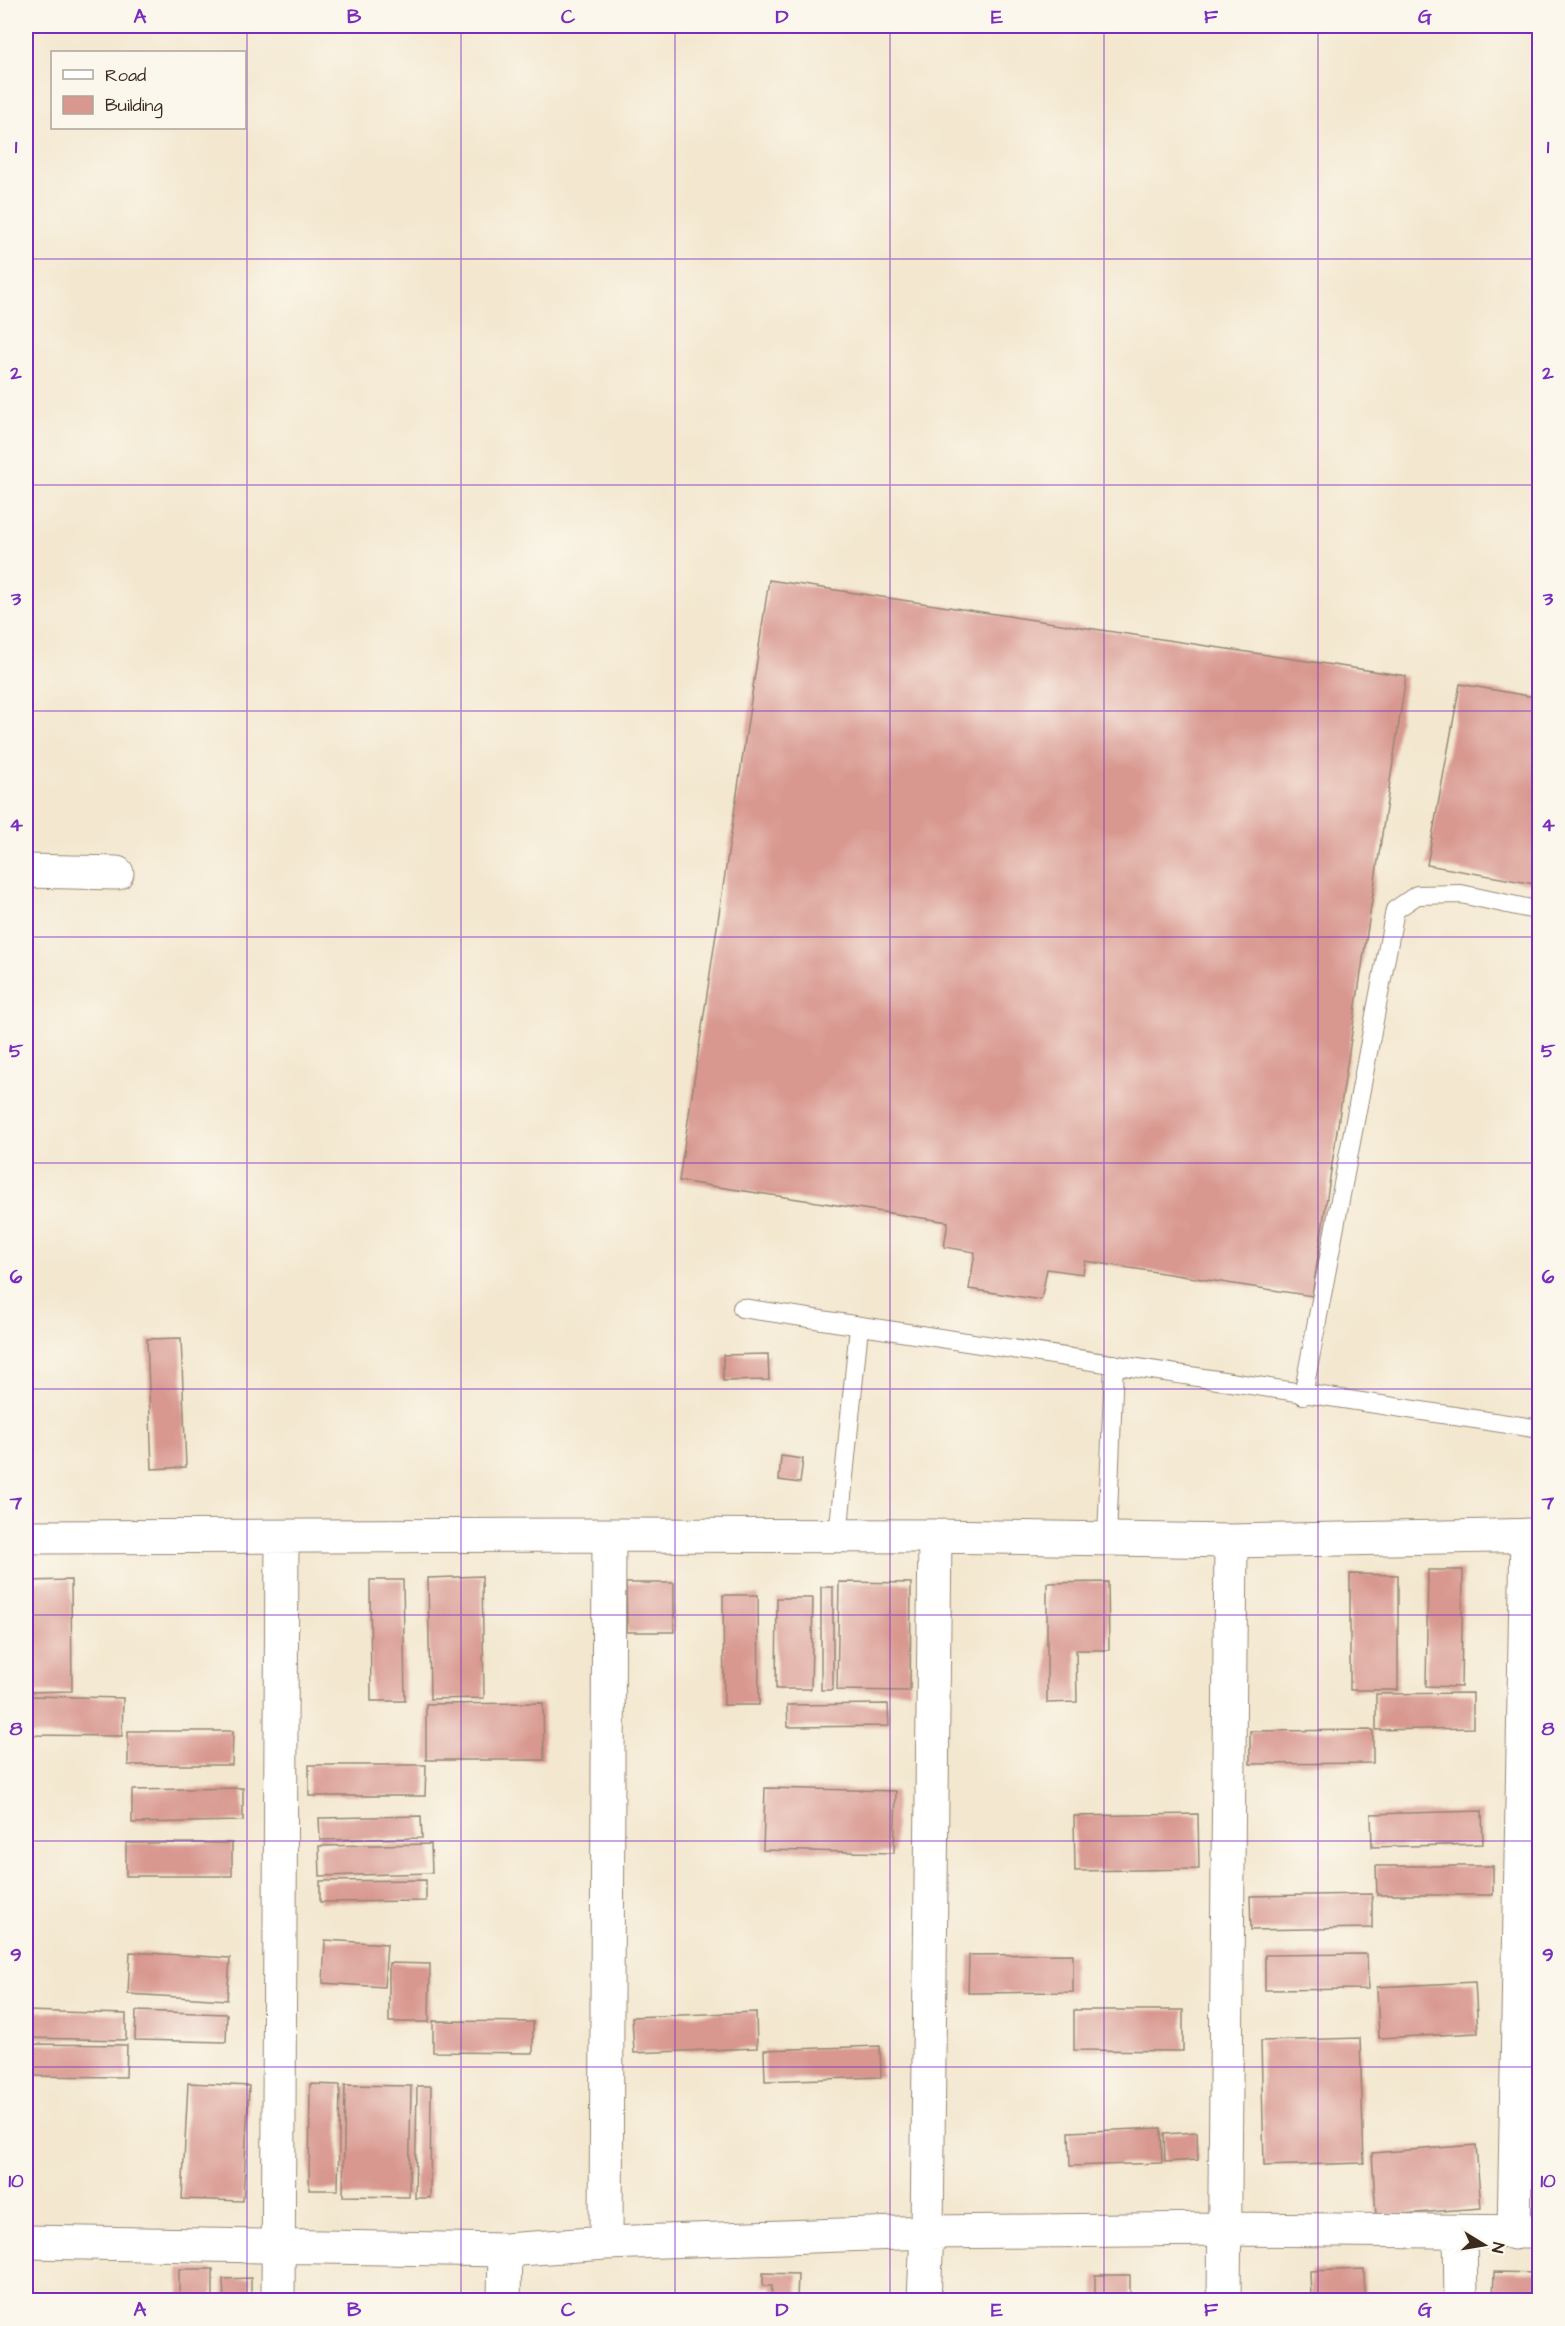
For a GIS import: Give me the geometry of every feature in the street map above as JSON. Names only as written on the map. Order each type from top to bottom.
[{"type":"street","points":[[26,872],[117,873]]},
{"type":"street","points":[[606,2243],[609,1535]]},
{"type":"street","points":[[26,1537],[935,1536],[1231,1542],[1533,1535],[1527,2233],[1225,2229],[927,2232],[606,2243],[505,2250],[26,2242]]},
{"type":"street","points":[[278,2301],[282,1536]]},
{"type":"street","points":[[924,2301],[927,2232],[935,1536]]},
{"type":"street","points":[[1224,2301],[1231,1542]]},
{"type":"street","points":[[1460,2232],[1461,2301]]},
{"type":"street","points":[[504,2301],[505,2250]]},
{"type":"lane","points":[[1303,1395],[1395,910],[1417,895],[1461,894],[1539,911]]},
{"type":"lane","points":[[741,1308],[1539,1429]]},
{"type":"lane","points":[[838,1536],[859,1327]]},
{"type":"lane","points":[[1107,1539],[1114,1364]]},
{"type":"building","points":[[769,580],[1406,676],[1312,1296],[1085,1261],[1083,1274],[1047,1269],[1041,1300],[969,1289],[975,1252],[944,1247],[948,1222],[679,1181]]},
{"type":"building","points":[[1460,684],[1540,698],[1540,885],[1427,865]]},
{"type":"building","points":[[181,1338],[186,1467],[152,1469],[147,1339]]},
{"type":"building","points":[[768,1354],[769,1380],[723,1381],[723,1355]]},
{"type":"building","points":[[781,1456],[803,1459],[800,1483],[779,1480]]},
{"type":"building","points":[[1428,1570],[1463,1570],[1461,1687],[1426,1686]]},
{"type":"building","points":[[1350,1574],[1398,1575],[1398,1690],[1350,1690]]},
{"type":"building","points":[[482,1576],[484,1698],[430,1699],[428,1578]]},
{"type":"building","points":[[71,1580],[72,1691],[26,1692],[26,1581]]},
{"type":"building","points":[[370,1580],[403,1580],[405,1701],[371,1701]]},
{"type":"building","points":[[839,1582],[911,1583],[910,1691],[837,1690]]},
{"type":"building","points":[[1108,1582],[1109,1650],[1076,1650],[1077,1702],[1047,1703],[1047,1583]]},
{"type":"building","points":[[626,1583],[674,1583],[674,1632],[627,1632]]},
{"type":"building","points":[[821,1587],[833,1587],[833,1690],[821,1690]]},
{"type":"building","points":[[723,1595],[758,1595],[759,1705],[724,1705]]},
{"type":"building","points":[[777,1598],[813,1598],[811,1689],[776,1689]]},
{"type":"building","points":[[1473,1693],[1473,1728],[1376,1730],[1376,1694]]},
{"type":"building","points":[[29,1696],[123,1698],[122,1736],[28,1735]]},
{"type":"building","points":[[543,1703],[544,1760],[426,1760],[426,1704]]},
{"type":"building","points":[[888,1704],[889,1726],[788,1727],[787,1705]]},
{"type":"building","points":[[1373,1730],[1373,1763],[1250,1764],[1250,1731]]},
{"type":"building","points":[[128,1731],[233,1731],[232,1765],[128,1765]]},
{"type":"building","points":[[309,1765],[426,1765],[425,1796],[309,1796]]},
{"type":"building","points":[[243,1788],[243,1821],[132,1823],[132,1790]]},
{"type":"building","points":[[765,1788],[896,1791],[894,1853],[763,1850]]},
{"type":"building","points":[[1482,1811],[1483,1844],[1372,1847],[1371,1814]]},
{"type":"building","points":[[1198,1814],[1199,1869],[1075,1871],[1074,1816]]},
{"type":"building","points":[[421,1816],[422,1838],[320,1840],[319,1818]]},
{"type":"building","points":[[126,1843],[232,1843],[232,1876],[126,1876]]},
{"type":"building","points":[[431,1844],[432,1873],[320,1876],[319,1846]]},
{"type":"building","points":[[1376,1866],[1493,1866],[1493,1895],[1377,1895]]},
{"type":"building","points":[[426,1880],[426,1901],[320,1902],[320,1881]]},
{"type":"building","points":[[1372,1894],[1372,1928],[1251,1930],[1250,1896]]},
{"type":"building","points":[[325,1940],[387,1944],[384,1987],[323,1983]]},
{"type":"building","points":[[130,1952],[230,1958],[227,2000],[128,1994]]},
{"type":"building","points":[[1073,1954],[1073,1992],[968,1993],[969,1955]]},
{"type":"building","points":[[1367,1954],[1368,1989],[1265,1990],[1265,1955]]},
{"type":"building","points":[[389,1963],[430,1964],[429,2022],[389,2022]]},
{"type":"building","points":[[1475,1982],[1478,2033],[1379,2038],[1377,1987]]},
{"type":"building","points":[[1074,2010],[1183,2010],[1183,2051],[1074,2050]]},
{"type":"building","points":[[26,2011],[126,2014],[126,2040],[26,2038]]},
{"type":"building","points":[[136,2011],[227,2014],[226,2042],[135,2040]]},
{"type":"building","points":[[756,2012],[757,2048],[634,2053],[632,2017]]},
{"type":"building","points":[[433,2021],[533,2022],[533,2053],[433,2052]]},
{"type":"building","points":[[1360,2038],[1364,2163],[1264,2166],[1261,2041]]},
{"type":"building","points":[[26,2044],[127,2045],[126,2077],[26,2076]]},
{"type":"building","points":[[880,2046],[881,2077],[765,2081],[764,2050]]},
{"type":"building","points":[[188,2083],[249,2086],[243,2201],[182,2199]]},
{"type":"building","points":[[310,2084],[340,2085],[338,2190],[309,2190]]},
{"type":"building","points":[[345,2085],[411,2086],[409,2197],[343,2196]]},
{"type":"building","points":[[417,2086],[431,2086],[430,2198],[415,2198]]},
{"type":"building","points":[[1161,2128],[1162,2163],[1070,2166],[1069,2132]]},
{"type":"building","points":[[1197,2132],[1198,2160],[1165,2162],[1164,2134]]},
{"type":"building","points":[[1476,2145],[1481,2208],[1376,2216],[1372,2153]]},
{"type":"building","points":[[179,2269],[213,2269],[213,2300],[179,2300]]},
{"type":"building","points":[[1364,2269],[1365,2300],[1311,2300],[1310,2271]]},
{"type":"building","points":[[1494,2272],[1539,2273],[1538,2300],[1493,2300]]},
{"type":"building","points":[[763,2273],[798,2274],[797,2300],[771,2300],[772,2286],[763,2286]]},
{"type":"building","points":[[1095,2275],[1130,2275],[1130,2300],[1095,2300]]},
{"type":"building","points":[[251,2278],[251,2300],[224,2300],[223,2279]]}]
